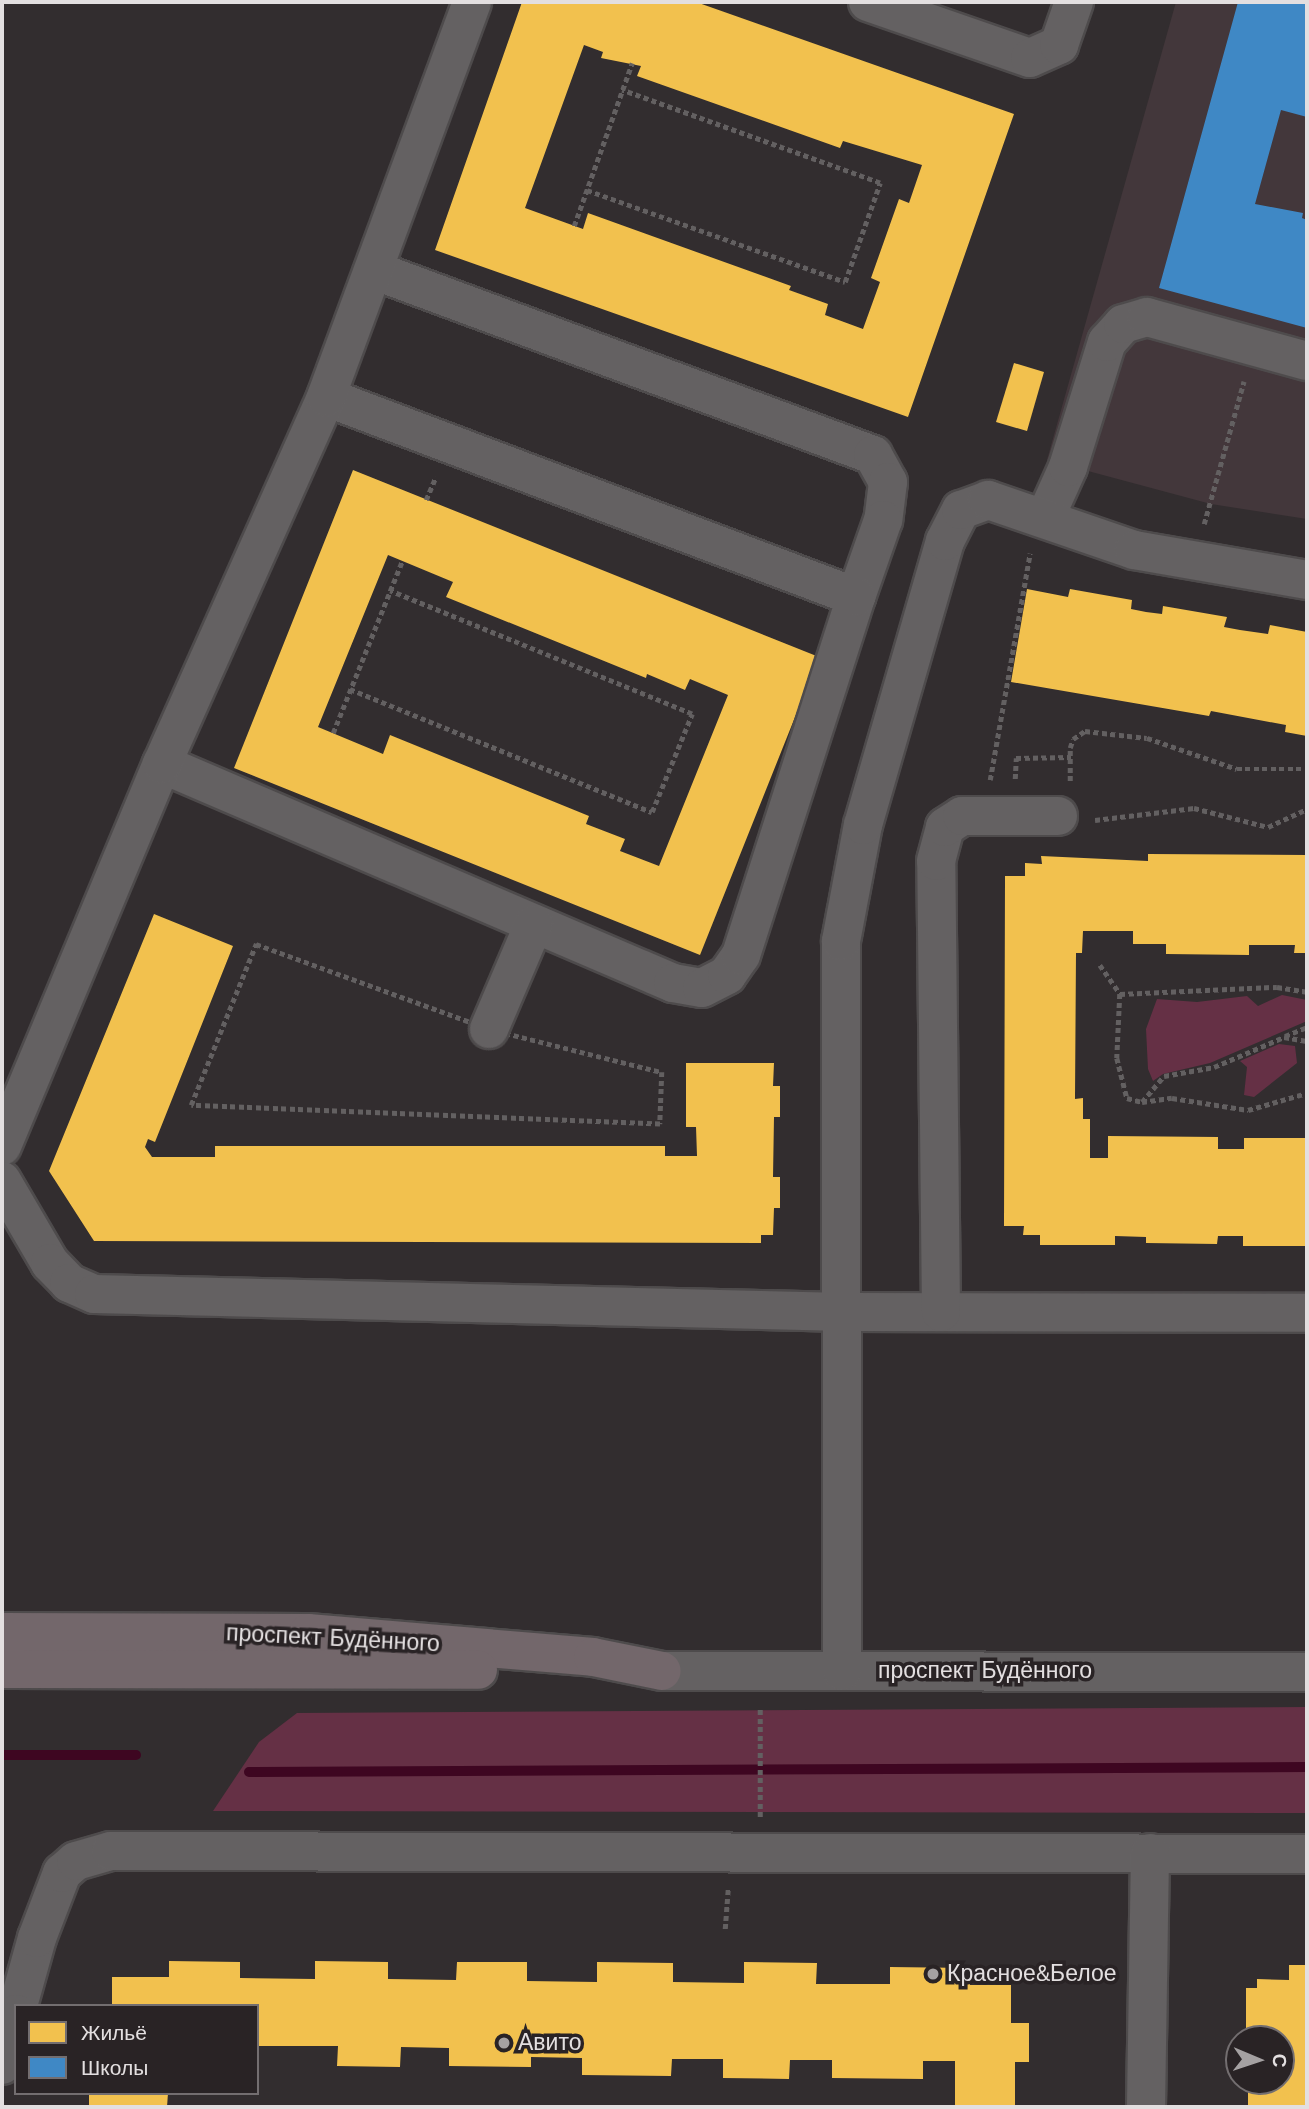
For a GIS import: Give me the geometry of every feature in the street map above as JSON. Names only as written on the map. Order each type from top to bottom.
[{"type":"main road","name":"проспект Будённого","points":[[2,1632],[308,1633],[593,1657],[662,1671]]},
{"type":"main road","name":"проспект Будённого","points":[[2,1669],[662,1671]]},
{"type":"street","points":[[2,1146],[162,764],[326,397],[376,271],[472,2]]},
{"type":"street","points":[[868,2],[1030,58],[1059,45],[1074,2]]},
{"type":"street","points":[[162,764],[673,983],[702,988],[727,975],[741,955],[883,520],[888,482],[873,455],[376,271]]},
{"type":"street","points":[[1045,519],[1068,467],[1107,342],[1123,324],[1147,317],[1307,361]]},
{"type":"street","points":[[326,397],[856,597]]},
{"type":"street","points":[[842,1671],[845,1312],[841,941],[863,825],[945,541],[961,510],[988,500],[1134,550],[1307,580]]},
{"type":"street","points":[[940,1312],[936,861],[945,827],[962,816],[1058,816]]},
{"type":"street","points":[[489,1029],[534,924]]},
{"type":"street","points":[[2,1181],[50,1263],[68,1283],[94,1293],[845,1312],[1307,1313]]},
{"type":"street","name":"проспект Будённого","points":[[662,1671],[1307,1672]]},
{"type":"street","points":[[19,2004],[62,1873],[76,1861],[111,1851],[1307,1854]]},
{"type":"street","points":[[1146,2107],[1150,1853]]},
{"type":"street","points":[[2,2065],[14,2021]]},
{"type":"path","points":[[574,226],[632,63]]},
{"type":"path","points":[[587,190],[845,282],[880,183],[622,90]]},
{"type":"path","points":[[1211,504],[1253,346]]},
{"type":"path","points":[[990,785],[1032,542],[1045,519]]},
{"type":"path","points":[[333,733],[402,561]]},
{"type":"path","points":[[351,689],[652,812],[692,714],[390,591]]},
{"type":"path","points":[[1307,769],[1218,765],[1147,738],[1102,730],[1085,731],[1073,739],[1069,797],[1058,816],[1084,822],[1194,808],[1268,827],[1307,809]]},
{"type":"path","points":[[1016,758],[1070,757]]},
{"type":"path","points":[[256,944],[489,1029],[662,1072],[660,1124],[191,1105],[256,944]]},
{"type":"path","points":[[1100,965],[1120,994],[1117,1058],[1127,1098],[1142,1102],[1172,1098],[1248,1110],[1307,1093]]},
{"type":"path","points":[[1120,994],[1278,987],[1307,992]]},
{"type":"path","points":[[1142,1102],[1164,1076],[1214,1067],[1307,1027]]},
{"type":"path","points":[[1284,1037],[1307,1041]]},
{"type":"path","points":[[760,1853],[761,1671]]},
{"type":"shaded area","points":[[1176,2],[1307,2],[1307,519],[1211,504],[1047,460]]},
{"type":"shaded area","points":[[1282,995],[1307,1000],[1307,1021],[1210,1063],[1163,1074],[1153,1081],[1148,1069],[1146,1029],[1157,999],[1197,1002],[1247,996],[1258,1006]]},
{"type":"shaded area","points":[[1279,1044],[1295,1046],[1297,1063],[1254,1097],[1244,1095],[1247,1067],[1240,1061]]},
{"type":"shaded area","points":[[1307,1707],[1307,1813],[213,1811],[259,1742],[297,1713]]},
{"type":"building: Жильё","points":[[522,2],[696,2],[1014,114],[908,417],[435,250]],"holes":[[[584,45],[603,52],[601,58],[641,66],[637,76],[840,148],[843,141],[922,165],[909,203],[899,199],[871,278],[880,282],[863,329],[825,315],[828,304],[789,290],[791,286],[588,213],[583,229],[525,208]]]},
{"type":"building: Жильё","points":[[1014,363],[1044,372],[1027,431],[996,422]]},
{"type":"building: Жильё","points":[[353,470],[819,657],[700,955],[234,768]],"holes":[[[388,555],[453,582],[446,597],[646,678],[647,674],[685,690],[690,679],[728,695],[659,866],[620,851],[625,839],[586,824],[589,816],[390,735],[383,754],[318,727]]]},
{"type":"building: Жильё","points":[[1027,589],[1068,597],[1070,589],[1132,600],[1131,609],[1146,612],[1162,614],[1163,606],[1227,617],[1224,627],[1240,630],[1268,634],[1270,625],[1307,632],[1307,736],[1285,732],[1286,725],[1211,711],[1209,716],[1011,682]]},
{"type":"building: Жильё","points":[[1148,854],[1307,855],[1307,953],[1294,953],[1295,945],[1249,945],[1249,955],[1166,954],[1166,944],[1133,944],[1133,931],[1083,931],[1082,953],[1076,953],[1075,1099],[1083,1098],[1083,1119],[1090,1119],[1090,1158],[1108,1158],[1108,1136],[1218,1137],[1218,1149],[1244,1149],[1244,1138],[1307,1138],[1307,1246],[1243,1246],[1243,1236],[1218,1236],[1217,1244],[1146,1243],[1146,1237],[1115,1236],[1115,1245],[1040,1245],[1040,1235],[1023,1235],[1024,1226],[1004,1226],[1005,876],[1025,876],[1025,863],[1042,864],[1041,856],[1148,861]]},
{"type":"building: Жильё","points":[[154,914],[233,946],[155,1142],[148,1139],[145,1147],[152,1157],[215,1157],[215,1146],[665,1146],[665,1156],[697,1156],[696,1127],[686,1127],[686,1063],[774,1063],[773,1086],[780,1086],[780,1117],[774,1117],[773,1177],[780,1177],[780,1208],[774,1208],[773,1235],[761,1235],[761,1243],[94,1241],[49,1171]]},
{"type":"building: Жильё","points":[[169,1961],[240,1962],[240,1978],[315,1979],[315,1961],[388,1962],[388,1979],[456,1980],[457,1962],[527,1962],[527,1981],[597,1982],[597,1962],[673,1963],[673,1982],[744,1983],[744,1962],[817,1963],[816,1984],[890,1984],[890,1967],[970,1968],[970,1985],[1011,1985],[1011,2023],[1029,2023],[1029,2062],[1015,2062],[1015,2107],[955,2107],[955,2061],[923,2061],[923,2079],[832,2078],[832,2060],[790,2060],[789,2079],[723,2078],[723,2059],[672,2059],[671,2076],[582,2075],[582,2058],[531,2057],[531,2067],[449,2066],[449,2048],[401,2047],[400,2067],[337,2066],[338,2046],[259,2046],[259,2004],[112,2004],[112,1977],[169,1977]]},
{"type":"building: Жильё","points":[[1289,1965],[1307,1965],[1307,2107],[1248,2107],[1248,2095],[1295,2095],[1295,2025],[1246,2025],[1246,1988],[1257,1988],[1257,1979],[1289,1980]]},
{"type":"building: Жильё","points":[[89,2095],[168,2095],[167,2107],[89,2107]]},
{"type":"building: Школы","points":[[1238,2],[1307,2],[1307,117],[1281,110],[1255,204],[1303,213],[1302,218],[1307,220],[1307,328],[1159,288]]},
{"type":"waterway","points":[[2,1755],[136,1755]]},
{"type":"waterway","points":[[249,1772],[1307,1767]]},
{"type":"place","name":"Красное&Белое","points":[[933,1974]]},
{"type":"place","name":"Авито","points":[[504,2043]]}]
